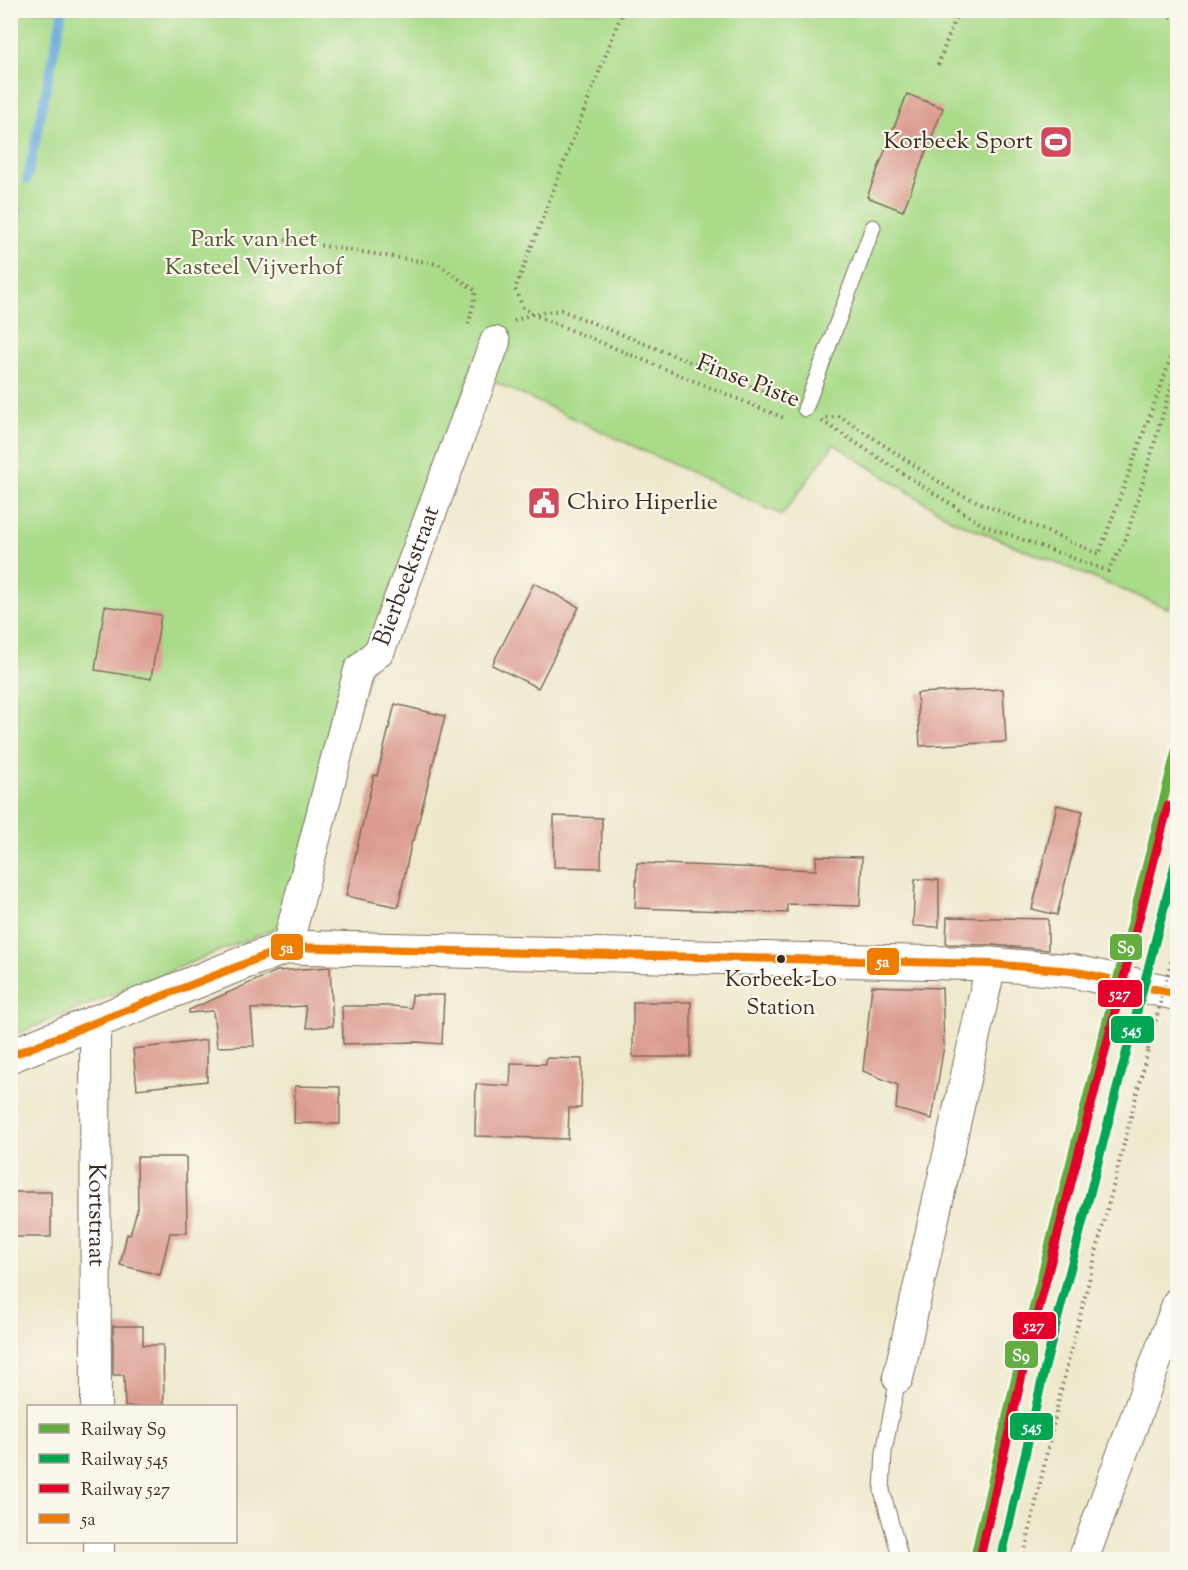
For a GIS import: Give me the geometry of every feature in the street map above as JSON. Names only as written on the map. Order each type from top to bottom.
[{"type":"street","name":"Bierbeekstraat","points":[[287,947],[359,670],[380,650],[495,342]]},
{"type":"street","points":[[10,1056],[287,947],[991,964],[1072,971],[1178,994]]},
{"type":"street","points":[[898,1378],[991,964]]},
{"type":"street","name":"Kortstraat","points":[[95,1023],[96,1405]]},
{"type":"street","points":[[1083,1560],[1172,1335],[1178,1302]]},
{"type":"street","points":[[99,1543],[99,1560]]},
{"type":"lane","points":[[808,415],[873,227]]},
{"type":"lane","points":[[898,1378],[884,1452],[882,1491],[901,1560]]},
{"type":"path","points":[[532,314],[523,307],[515,289],[623,10]]},
{"type":"path","points":[[938,65],[958,10]]},
{"type":"path","points":[[1153,10],[1178,20]]},
{"type":"path","points":[[279,239],[438,264],[477,291],[466,334]]},
{"type":"path","points":[[495,342],[513,321],[532,314],[561,310],[808,415]]},
{"type":"path","name":"Finse Piste","points":[[532,314],[785,419]]},
{"type":"path","name":"Finse Piste","points":[[808,415],[820,419],[840,416],[953,491],[1099,554],[1178,339]]},
{"type":"path","points":[[820,419],[983,525],[1108,571],[1126,540],[1178,363]]},
{"type":"path","points":[[1023,1560],[1061,1390],[1178,934]]},
{"type":"green space","name":"Park van het Kasteel Vijverhof","points":[[11,11],[1177,11],[1178,576],[1169,609],[954,521],[834,444],[782,515],[471,371],[285,924],[11,1036]]},
{"type":"building","points":[[907,94],[943,108],[903,211],[867,197]]},
{"type":"building","points":[[534,583],[579,607],[538,688],[492,665]]},
{"type":"building","points":[[105,606],[161,615],[151,679],[95,670]]},
{"type":"building","points":[[1003,689],[1006,742],[920,746],[917,693]]},
{"type":"building","points":[[395,704],[445,716],[414,840],[412,840],[398,907],[346,896],[374,775],[377,776]]},
{"type":"building","points":[[1057,805],[1083,811],[1057,915],[1032,909]]},
{"type":"building","points":[[554,816],[602,818],[601,868],[554,867]]},
{"type":"building","points":[[816,856],[862,857],[860,906],[787,904],[787,913],[635,908],[637,863],[816,870]]},
{"type":"building","points":[[915,879],[939,880],[939,927],[913,926]]},
{"type":"building","points":[[947,917],[1048,919],[1048,950],[946,944]]},
{"type":"building","points":[[330,967],[333,1026],[307,1028],[305,1006],[251,1009],[254,1046],[217,1047],[213,1011],[189,1013],[189,1010],[277,971]]},
{"type":"building","points":[[872,986],[942,988],[944,1045],[932,1119],[896,1109],[898,1085],[863,1071]]},
{"type":"building","points":[[412,995],[444,995],[442,1044],[417,1042],[343,1044],[342,1006],[411,1008]]},
{"type":"building","points":[[633,1002],[691,1002],[691,1057],[633,1057]]},
{"type":"building","points":[[207,1040],[207,1081],[137,1089],[133,1049]]},
{"type":"building","points":[[546,1058],[582,1059],[581,1108],[569,1108],[568,1139],[475,1136],[476,1084],[510,1086],[511,1063],[546,1064]]},
{"type":"building","points":[[295,1086],[340,1087],[340,1124],[294,1123]]},
{"type":"building","points":[[137,1157],[186,1157],[187,1233],[170,1233],[160,1275],[120,1265],[127,1234],[130,1235],[138,1207]]},
{"type":"building","points":[[10,1192],[51,1192],[51,1237],[10,1237]]},
{"type":"building","points":[[113,1326],[143,1326],[143,1345],[163,1345],[164,1405],[125,1405],[124,1375],[113,1375]]},
{"type":"waterway","points":[[27,180],[63,10]]},
{"type":"waterway","points":[[10,240],[17,211]]},
{"type":"rail line","name":"S9","points":[[974,1560],[1019,1364],[1178,743]]},
{"type":"rail line","name":"527","points":[[980,1558],[1025,1362],[1168,806]]},
{"type":"rail line","name":"545","points":[[1001,1560],[1045,1367],[1178,853]]},
{"type":"transit line","name":"5a","points":[[10,1056],[287,947],[991,964],[1072,971],[1178,994]]},
{"type":"place","name":"Korbeek Sport","points":[[1056,142]]},
{"type":"place","name":"Chiro Hiperlie","points":[[544,503]]},
{"type":"place","name":"Korbeek-Lo Station","points":[[781,959]]}]
